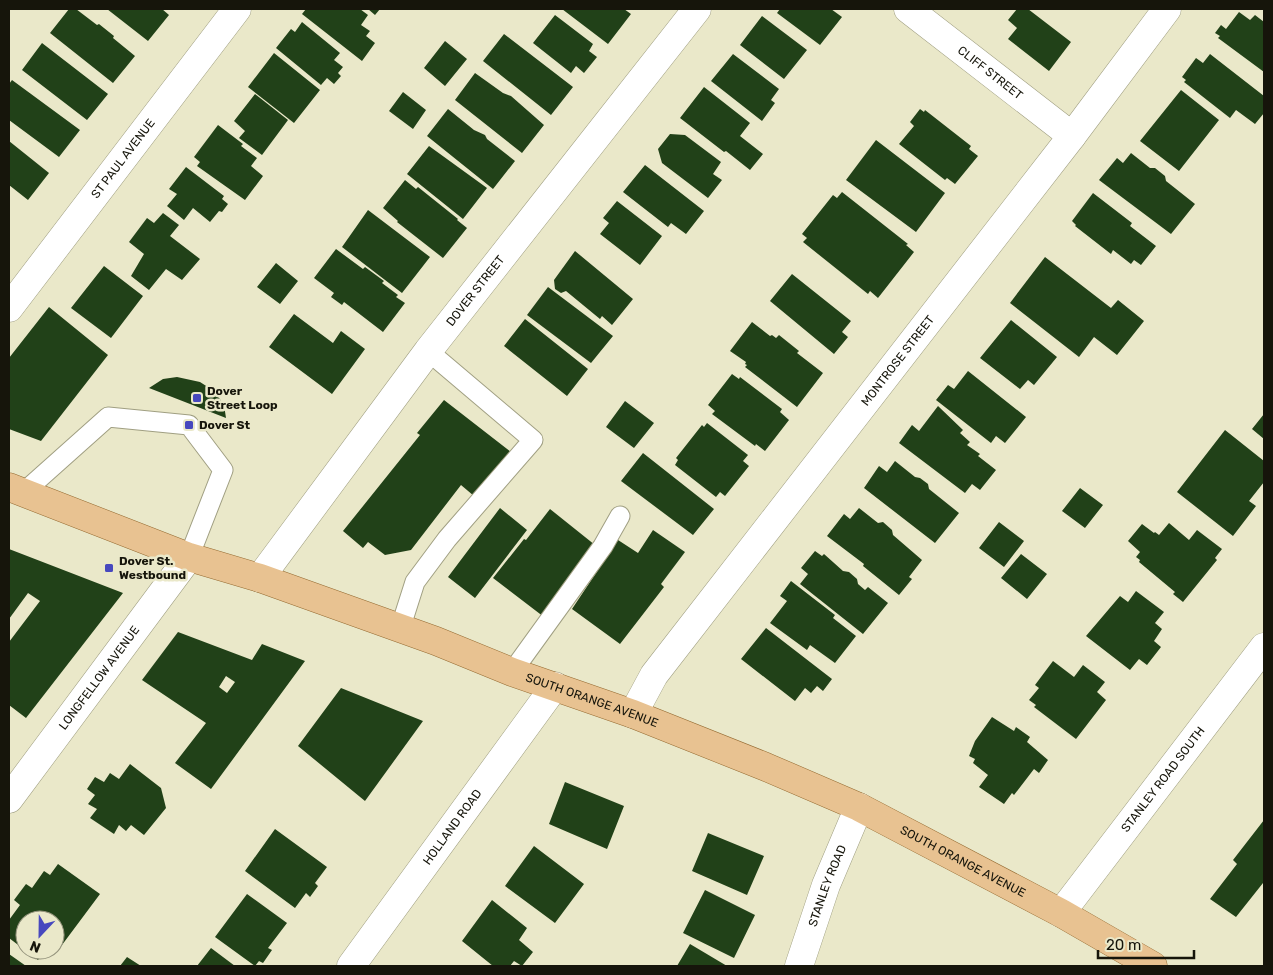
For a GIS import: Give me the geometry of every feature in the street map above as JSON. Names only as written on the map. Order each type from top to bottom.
[{"type":"main road","name":"SOUTH ORANGE AVENUE","points":[[16,489],[189,557],[260,578],[436,641],[512,672],[633,714],[766,767],[859,807],[1061,913],[1153,966]]},
{"type":"street","name":"ST PAUL AVENUE","points":[[9,308],[237,9]]},
{"type":"street","name":"DOVER STREET","points":[[260,578],[428,351],[697,9]]},
{"type":"street","name":"CLIFF STREET","points":[[908,9],[1072,136]]},
{"type":"street","name":"MONTROSE STREET","points":[[633,714],[654,674],[1072,136],[1167,9]]},
{"type":"street","name":"LONGFELLOW AVENUE","points":[[9,798],[189,557]]},
{"type":"street","name":"STANLEY ROAD SOUTH","points":[[1061,913],[1264,647]]},
{"type":"street","name":"HOLLAND ROAD","points":[[351,966],[555,686]]},
{"type":"street","name":"STANLEY ROAD","points":[[799,966],[826,885],[859,807]]},
{"type":"lane","points":[[400,629],[415,582],[447,539],[533,440],[428,351]]},
{"type":"lane","points":[[16,489],[108,417],[189,426],[223,470],[189,557]]},
{"type":"lane","points":[[512,672],[603,546],[620,516]]},
{"type":"building","points":[[69,9],[76,9],[97,25],[99,24],[135,56],[113,83],[50,33]]},
{"type":"building","points":[[107,9],[162,9],[169,15],[148,41]]},
{"type":"building","points":[[306,9],[360,9],[368,15],[361,25],[370,31],[366,36],[375,43],[362,61],[302,14]]},
{"type":"building","points":[[368,9],[380,9],[375,15]]},
{"type":"building","points":[[562,9],[624,9],[631,14],[608,44]]},
{"type":"building","points":[[780,9],[831,9],[842,17],[820,45],[777,13]]},
{"type":"building","points":[[1017,9],[1028,9],[1071,42],[1049,71],[1008,39],[1017,28],[1008,20]]},
{"type":"building","points":[[1239,12],[1250,20],[1255,15],[1264,22],[1264,72],[1218,38],[1220,36],[1215,33],[1221,25],[1226,29]]},
{"type":"building","points":[[555,15],[593,44],[589,51],[597,57],[584,73],[576,66],[571,73],[533,43]]},
{"type":"building","points":[[762,16],[807,50],[784,79],[740,45]]},
{"type":"building","points":[[302,22],[340,53],[334,60],[343,67],[338,73],[341,76],[334,84],[327,78],[321,85],[276,48],[291,29],[295,32]]},
{"type":"building","points":[[504,34],[573,87],[551,115],[483,61]]},
{"type":"building","points":[[445,41],[467,59],[445,86],[424,68]]},
{"type":"building","points":[[42,43],[108,94],[87,120],[22,70]]},
{"type":"building","points":[[274,53],[320,90],[294,123],[248,87]]},
{"type":"building","points":[[733,54],[779,89],[771,100],[775,103],[762,121],[711,81]]},
{"type":"building","points":[[1210,54],[1264,96],[1264,113],[1255,124],[1236,110],[1230,118],[1184,82],[1186,80],[1182,77],[1196,58],[1203,63]]},
{"type":"building","points":[[475,73],[503,93],[511,96],[544,125],[522,153],[455,100]]},
{"type":"building","points":[[12,80],[80,130],[59,157],[9,120],[9,84]]},
{"type":"building","points":[[704,87],[750,123],[740,136],[763,154],[750,170],[680,118]]},
{"type":"building","points":[[1181,90],[1219,120],[1179,171],[1140,141]]},
{"type":"building","points":[[403,92],[426,110],[413,129],[389,111]]},
{"type":"building","points":[[255,94],[288,120],[262,155],[239,138],[245,131],[234,121]]},
{"type":"building","points":[[448,109],[474,130],[485,135],[487,139],[515,161],[493,189],[427,136]]},
{"type":"building","points":[[920,109],[924,112],[925,110],[971,146],[969,149],[978,156],[955,184],[947,178],[945,180],[899,144],[914,126],[910,122]]},
{"type":"building","points":[[218,125],[243,144],[241,146],[257,158],[251,166],[263,176],[245,200],[197,166],[200,162],[194,157]]},
{"type":"building","points":[[670,134],[685,135],[721,162],[713,174],[722,180],[708,198],[662,163],[658,149]]},
{"type":"building","points":[[876,140],[945,193],[916,232],[846,180]]},
{"type":"building","points":[[9,141],[49,173],[28,200],[9,185]]},
{"type":"building","points":[[429,146],[487,188],[463,219],[407,174]]},
{"type":"building","points":[[1131,153],[1150,168],[1155,168],[1165,176],[1166,181],[1195,204],[1171,234],[1099,180],[1117,158],[1123,163]]},
{"type":"building","points":[[645,165],[704,211],[686,234],[671,223],[668,227],[623,192]]},
{"type":"building","points":[[186,167],[224,196],[222,199],[228,204],[210,222],[193,208],[184,220],[167,206],[177,194],[169,189]]},
{"type":"building","points":[[405,180],[416,189],[418,187],[467,228],[443,258],[397,222],[383,208]]},
{"type":"building","points":[[842,192],[908,244],[906,245],[914,252],[878,298],[870,291],[868,294],[803,242],[807,238],[802,234],[833,195],[837,198]]},
{"type":"building","points":[[1093,193],[1132,223],[1130,226],[1156,246],[1141,265],[1134,260],[1131,264],[1113,250],[1111,254],[1075,226],[1072,221]]},
{"type":"building","points":[[617,201],[662,236],[640,265],[600,234],[609,223],[603,218]]},
{"type":"building","points":[[368,210],[430,257],[402,293],[342,247]]},
{"type":"building","points":[[163,213],[179,225],[170,236],[200,259],[182,280],[166,269],[149,290],[131,276],[144,254],[129,242],[147,218],[154,223]]},
{"type":"building","points":[[336,249],[363,269],[365,267],[384,281],[382,283],[405,303],[383,332],[344,302],[342,305],[331,297],[334,293],[314,278]]},
{"type":"building","points":[[575,251],[633,299],[612,325],[602,316],[600,319],[566,291],[561,293],[555,289],[554,280]]},
{"type":"building","points":[[1045,257],[1111,308],[1118,300],[1144,321],[1117,355],[1094,337],[1079,357],[1010,303]]},
{"type":"building","points":[[276,263],[298,281],[280,304],[257,287]]},
{"type":"building","points":[[104,266],[143,296],[111,338],[71,308]]},
{"type":"building","points":[[792,274],[851,321],[842,332],[848,337],[834,354],[770,301]]},
{"type":"building","points":[[548,287],[613,336],[591,363],[527,315]]},
{"type":"building","points":[[49,307],[108,355],[41,441],[9,429],[9,358]]},
{"type":"building","points":[[294,314],[333,343],[341,331],[365,349],[332,394],[269,347]]},
{"type":"building","points":[[525,319],[588,369],[567,396],[504,346]]},
{"type":"building","points":[[1011,320],[1057,357],[1034,385],[1028,380],[1020,389],[980,358]]},
{"type":"building","points":[[752,322],[770,336],[772,335],[776,338],[779,335],[799,351],[797,353],[823,373],[797,407],[745,367],[747,365],[745,364],[746,362],[730,351]]},
{"type":"building","points":[[968,371],[1026,417],[1005,443],[996,436],[991,443],[936,400],[948,385],[954,389]]},
{"type":"building","points":[[732,374],[739,379],[740,377],[782,409],[780,412],[789,420],[765,451],[756,444],[755,446],[712,414],[715,411],[708,405]]},
{"type":"building","name":"Dover Street Loop","points":[[177,377],[200,382],[214,391],[224,405],[226,418],[149,388],[163,379]]},
{"type":"building","points":[[444,400],[511,452],[474,496],[461,485],[411,550],[385,555],[368,542],[363,548],[343,531],[420,435],[417,433]]},
{"type":"building","points":[[625,401],[654,423],[634,448],[606,427]]},
{"type":"building","points":[[938,406],[963,430],[960,433],[970,442],[967,445],[980,454],[978,456],[996,470],[980,490],[972,484],[965,493],[899,443],[912,425],[919,431]]},
{"type":"building","points":[[1264,414],[1264,439],[1252,429]]},
{"type":"building","points":[[707,423],[748,455],[743,461],[749,466],[725,496],[720,492],[716,497],[675,465],[678,460],[676,458],[702,425],[704,427]]},
{"type":"building","points":[[1225,430],[1264,461],[1264,482],[1249,501],[1256,506],[1233,536],[1177,492]]},
{"type":"building","points":[[643,453],[714,509],[693,535],[621,481]]},
{"type":"building","points":[[895,461],[915,477],[928,484],[929,489],[959,513],[935,543],[864,488],[879,466],[887,472]]},
{"type":"building","points":[[1080,488],[1103,505],[1085,528],[1062,511]]},
{"type":"building","points":[[500,508],[527,530],[475,598],[448,577]]},
{"type":"building","points":[[859,508],[878,523],[883,522],[892,530],[893,535],[922,560],[909,577],[912,579],[899,595],[863,566],[864,564],[827,536],[844,514],[850,519]]},
{"type":"building","points":[[550,509],[595,545],[544,617],[493,578]]},
{"type":"building","points":[[999,522],[1024,541],[1004,567],[979,548]]},
{"type":"building","points":[[1169,523],[1189,540],[1197,530],[1222,549],[1215,558],[1217,560],[1183,602],[1173,594],[1175,592],[1139,562],[1140,560],[1136,557],[1140,552],[1128,541],[1142,524],[1159,535]]},
{"type":"building","points":[[653,530],[685,552],[661,584],[664,587],[620,644],[572,609],[618,540],[638,553]]},
{"type":"building","points":[[9,549],[123,593],[26,718],[9,705],[9,642],[40,601],[28,593],[9,619]]},
{"type":"building","points":[[815,551],[822,556],[824,554],[843,571],[849,572],[857,579],[858,584],[865,590],[868,587],[888,603],[863,634],[800,584],[808,574],[801,568]]},
{"type":"building","points":[[1021,554],[1047,574],[1027,599],[1001,578]]},
{"type":"building","points":[[791,581],[835,615],[833,618],[856,636],[835,663],[810,645],[807,650],[770,623],[787,601],[780,596]]},
{"type":"building","points":[[1136,591],[1164,612],[1155,623],[1162,629],[1154,641],[1161,647],[1147,665],[1139,659],[1130,670],[1086,636],[1120,596],[1128,602]]},
{"type":"building","points":[[766,628],[832,679],[823,691],[817,686],[811,693],[805,688],[795,701],[741,659]]},
{"type":"building","points":[[178,632],[252,660],[262,644],[305,661],[211,789],[175,763],[206,723],[142,680]],"holes":[[[226,676],[235,682],[227,693],[219,687]]]},
{"type":"building","points":[[1053,661],[1074,677],[1083,665],[1105,682],[1097,692],[1106,700],[1076,739],[1034,707],[1036,705],[1029,700],[1039,688],[1035,685]]},
{"type":"building","points":[[341,688],[423,721],[365,801],[298,746]]},
{"type":"building","points":[[992,717],[1014,731],[1016,727],[1030,737],[1027,742],[1048,760],[1039,773],[1034,769],[1014,795],[1012,793],[1004,804],[979,787],[988,775],[973,763],[975,759],[969,756],[975,741]]},
{"type":"building","points":[[130,764],[161,788],[166,808],[144,835],[131,825],[126,831],[119,825],[114,834],[90,818],[97,809],[88,804],[95,795],[87,789],[95,777],[104,782],[110,773],[119,779]]},
{"type":"building","points":[[565,782],[624,806],[607,849],[549,824]]},
{"type":"building","points":[[1264,820],[1264,884],[1236,917],[1210,899],[1237,864],[1233,860]]},
{"type":"building","points":[[275,829],[327,867],[315,883],[318,886],[310,897],[306,893],[295,908],[245,871]]},
{"type":"building","points":[[708,833],[764,856],[747,895],[692,871]]},
{"type":"building","points":[[534,846],[584,884],[555,923],[505,886]]},
{"type":"building","points":[[58,864],[100,894],[65,941],[65,910],[16,910],[20,905],[14,900],[26,884],[32,888],[44,871],[50,875]]},
{"type":"building","points":[[705,890],[755,915],[734,958],[683,933]]},
{"type":"building","points":[[247,894],[287,923],[268,948],[272,950],[263,963],[259,961],[255,966],[215,937]]},
{"type":"building","points":[[492,900],[527,928],[519,940],[533,952],[522,966],[514,961],[510,966],[493,966],[462,941]]},
{"type":"building","points":[[15,912],[15,943],[9,938],[9,920]]},
{"type":"building","points":[[690,944],[727,966],[677,966]]},
{"type":"building","points":[[211,948],[235,966],[197,966]]},
{"type":"building","points":[[9,954],[26,966],[9,966]]},
{"type":"building","points":[[127,957],[141,966],[120,966]]},
{"type":"place","name":"Dover Street Loop","points":[[197,398]]},
{"type":"place","name":"Dover St","points":[[189,425]]},
{"type":"place","name":"Dover St. Westbound","points":[[109,568]]}]
